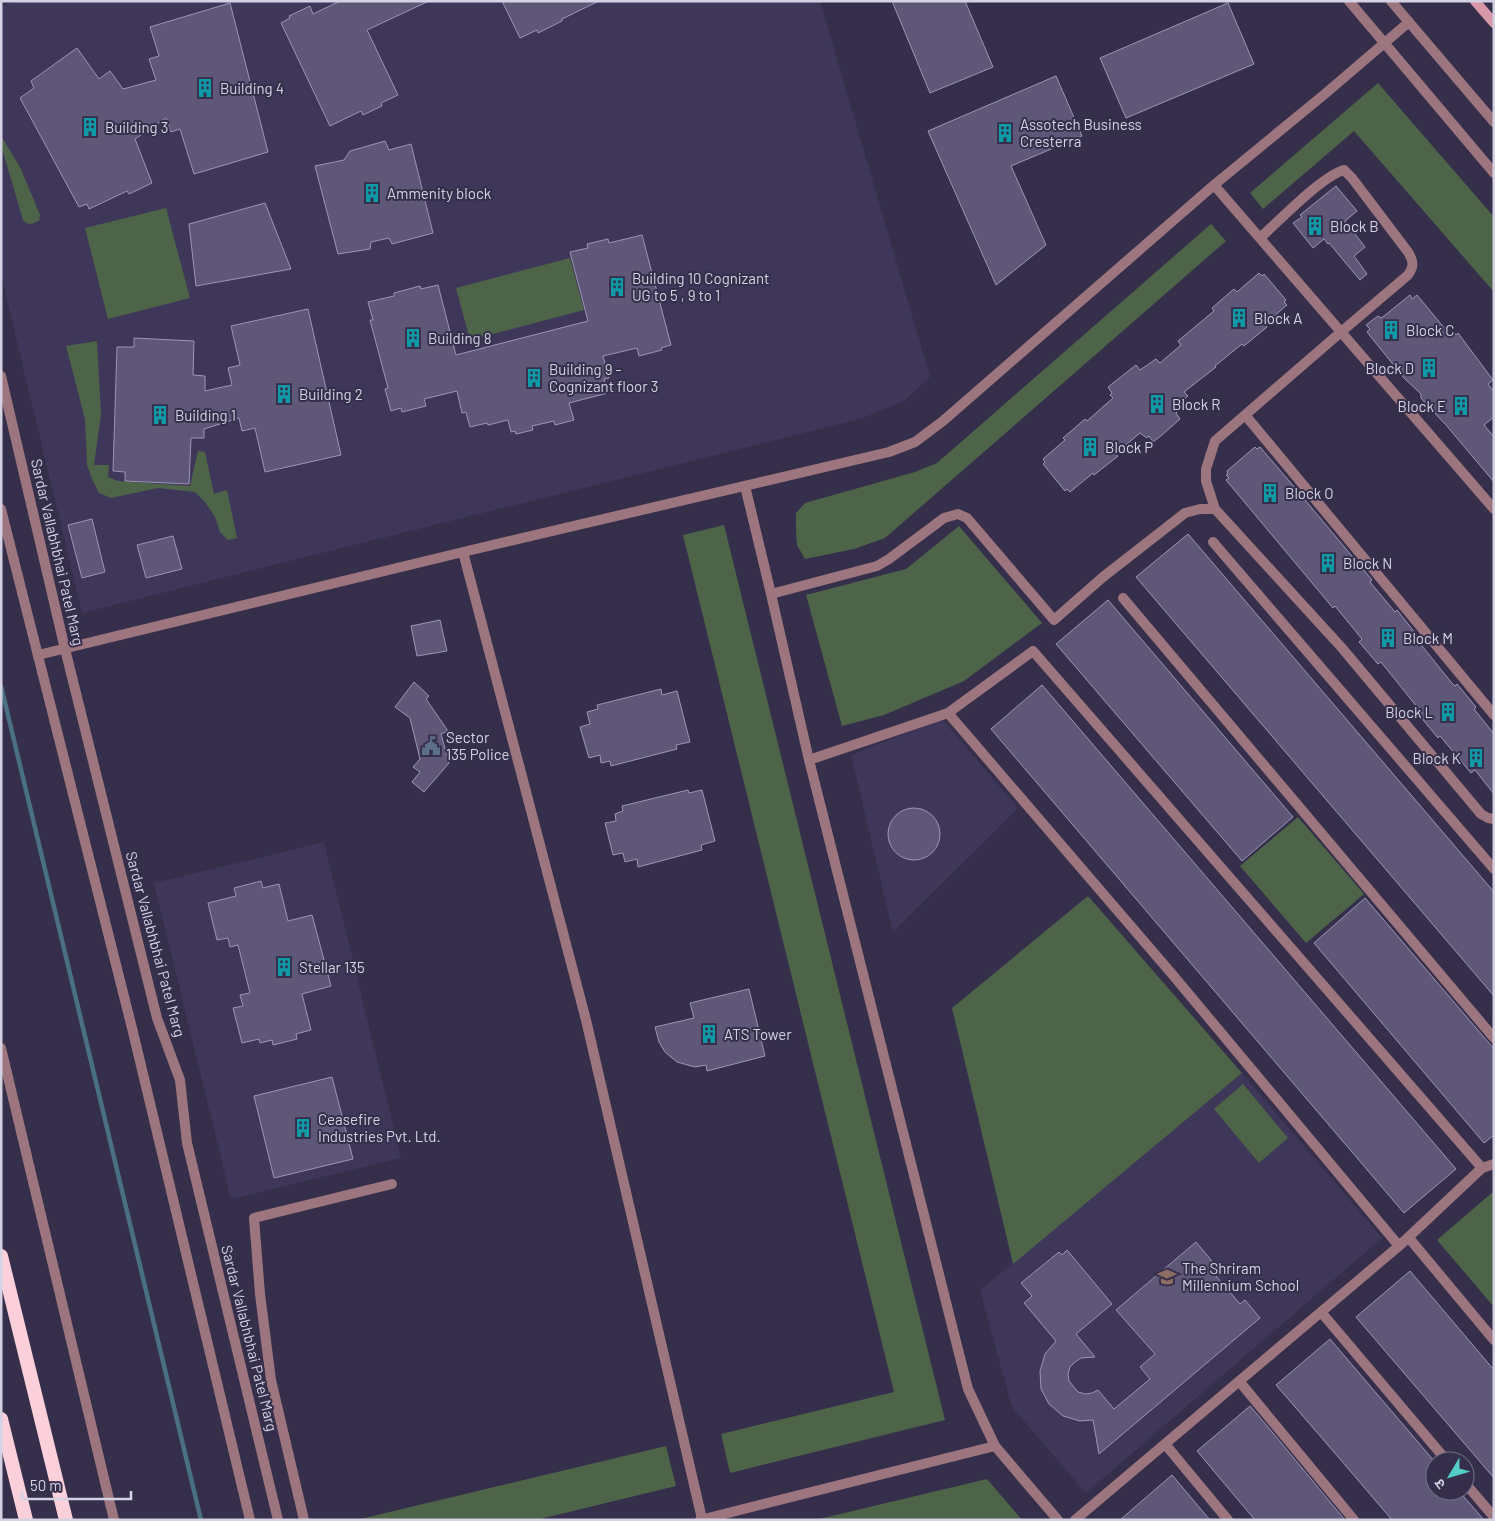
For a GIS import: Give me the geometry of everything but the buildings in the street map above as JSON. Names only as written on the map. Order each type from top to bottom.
[{"type":"highway","points":[[1,1256],[66,1520]]},
{"type":"highway","points":[[1,1419],[26,1520]]},
{"type":"main road","points":[[1475,1],[1494,23]]},
{"type":"street","points":[[1349,1],[1494,173]]},
{"type":"street","points":[[1391,1],[1494,122]]},
{"type":"street","points":[[38,655],[463,552],[889,452],[915,442],[943,422],[1214,185],[1409,22]]},
{"type":"street","points":[[1260,238],[1316,187],[1335,172],[1344,170],[1408,252],[1413,261],[1413,268],[1408,275],[1215,442],[1206,468],[1206,482],[1215,509],[1342,648],[1482,814],[1494,819]]},
{"type":"street","points":[[1214,185],[1494,509]]},
{"type":"street","name":"Sardar Vallabhbhai Patel Marg","points":[[1,376],[65,649],[157,1018],[180,1080],[187,1143],[278,1520]]},
{"type":"street","points":[[1246,416],[1494,715]]},
{"type":"street","points":[[745,486],[808,760],[968,1389],[995,1446],[1058,1520]]},
{"type":"street","points":[[1,509],[132,1028],[250,1520]]},
{"type":"street","points":[[771,594],[877,566],[944,518],[958,514],[967,518],[1054,620],[1103,578],[1185,513],[1200,509],[1215,509]]},
{"type":"street","points":[[1213,542],[1494,869]]},
{"type":"street","points":[[463,552],[586,1020],[701,1520],[995,1446]]},
{"type":"street","points":[[1123,598],[1494,1038]]},
{"type":"street","points":[[808,760],[948,714],[1033,651],[1482,1168]]},
{"type":"street","points":[[948,714],[1172,974],[1400,1246]]},
{"type":"street","points":[[1,1048],[114,1520]]},
{"type":"street","points":[[1074,1520],[1400,1246],[1482,1168],[1494,1164]]},
{"type":"street","points":[[304,1520],[271,1380],[260,1294],[254,1218],[392,1184]]},
{"type":"street","points":[[1409,1238],[1494,1340]]},
{"type":"street","points":[[1321,1312],[1439,1451]]},
{"type":"street","points":[[1239,1381],[1354,1520]]},
{"type":"street","points":[[1165,1444],[1228,1520]]},
{"type":"street","points":[[1475,1495],[1494,1517]]},
{"type":"shaded area","points":[[13,1],[820,1],[930,377],[904,401],[863,418],[82,613],[1,275],[1,6]]},
{"type":"shaded area","points":[[942,719],[1018,808],[893,932],[851,755]]},
{"type":"shaded area","points":[[324,842],[401,1158],[231,1199],[154,883]]},
{"type":"shaded area","name":"The Shriram Millennium School","points":[[1242,1073],[1382,1238],[1086,1493],[1012,1407],[980,1290]]},
{"type":"green space","points":[[1378,83],[1494,217],[1494,292],[1354,131],[1263,209],[1250,193]]},
{"type":"green space","points":[[1,136],[20,167],[40,215],[39,221],[30,224],[23,220],[1,145]]},
{"type":"green space","points":[[166,208],[190,298],[108,319],[85,228]]},
{"type":"green space","points":[[1211,224],[1226,241],[885,538],[854,549],[805,559],[797,545],[796,513],[805,503],[915,472],[937,463]]},
{"type":"green space","points":[[570,258],[584,310],[470,340],[456,288]]},
{"type":"green space","points":[[97,341],[101,414],[94,465],[109,465],[108,477],[118,481],[190,486],[198,451],[205,452],[214,494],[227,490],[237,538],[228,540],[220,532],[215,517],[205,502],[195,492],[158,488],[111,498],[99,493],[87,465],[85,419],[66,346]]},
{"type":"green space","points":[[724,525],[945,1420],[730,1473],[721,1434],[894,1392],[683,535]]},
{"type":"green space","points":[[959,526],[1042,623],[964,681],[884,715],[842,726],[806,595],[906,569]]},
{"type":"green space","points":[[1298,817],[1364,894],[1306,943],[1240,866]]},
{"type":"green space","points":[[1088,896],[1242,1073],[1013,1264],[952,1008]]},
{"type":"green space","points":[[1243,1084],[1288,1138],[1259,1163],[1214,1109]]},
{"type":"green space","points":[[1494,1191],[1494,1307],[1437,1240]]},
{"type":"green space","points":[[666,1446],[676,1486],[536,1520],[356,1520]]},
{"type":"green space","points":[[987,1479],[1022,1520],[815,1520]]},
{"type":"waterway","points":[[1,686],[201,1520]]},
{"type":"place","name":"Building 4","points":[[205,88]]},
{"type":"place","name":"Building 3","points":[[90,127]]},
{"type":"place","name":"Assotech Business Cresterra","points":[[1005,133]]},
{"type":"place","name":"Ammenity block","points":[[372,193]]},
{"type":"place","name":"Block B","points":[[1315,226]]},
{"type":"place","name":"Building 10 Cognizant UG to 5 , 9 to 1","points":[[617,287]]},
{"type":"place","name":"Block A","points":[[1239,318]]},
{"type":"place","name":"Block C","points":[[1391,330]]},
{"type":"place","name":"Building 8","points":[[413,338]]},
{"type":"place","name":"Block D","points":[[1429,368]]},
{"type":"place","name":"Building 9 - Cognizant floor 3","points":[[534,378]]},
{"type":"place","name":"Building 2","points":[[284,394]]},
{"type":"place","name":"Block R","points":[[1157,404]]},
{"type":"place","name":"Block E","points":[[1461,406]]},
{"type":"place","name":"Building 1","points":[[160,415]]},
{"type":"place","name":"Block P","points":[[1090,447]]},
{"type":"place","name":"Block O","points":[[1270,493]]},
{"type":"place","name":"Block N","points":[[1328,563]]},
{"type":"place","name":"Block M","points":[[1388,638]]},
{"type":"place","name":"Block L","points":[[1448,712]]},
{"type":"place","name":"Sector 135 Police","points":[[431,746]]},
{"type":"place","name":"Block K","points":[[1476,758]]},
{"type":"place","name":"Stellar 135","points":[[284,967]]},
{"type":"place","name":"ATS Tower","points":[[709,1034]]},
{"type":"place","name":"Ceasefire Industries Pvt. Ltd.","points":[[303,1128]]},
{"type":"place","name":"The Shriram Millennium School","points":[[1167,1277]]}]
